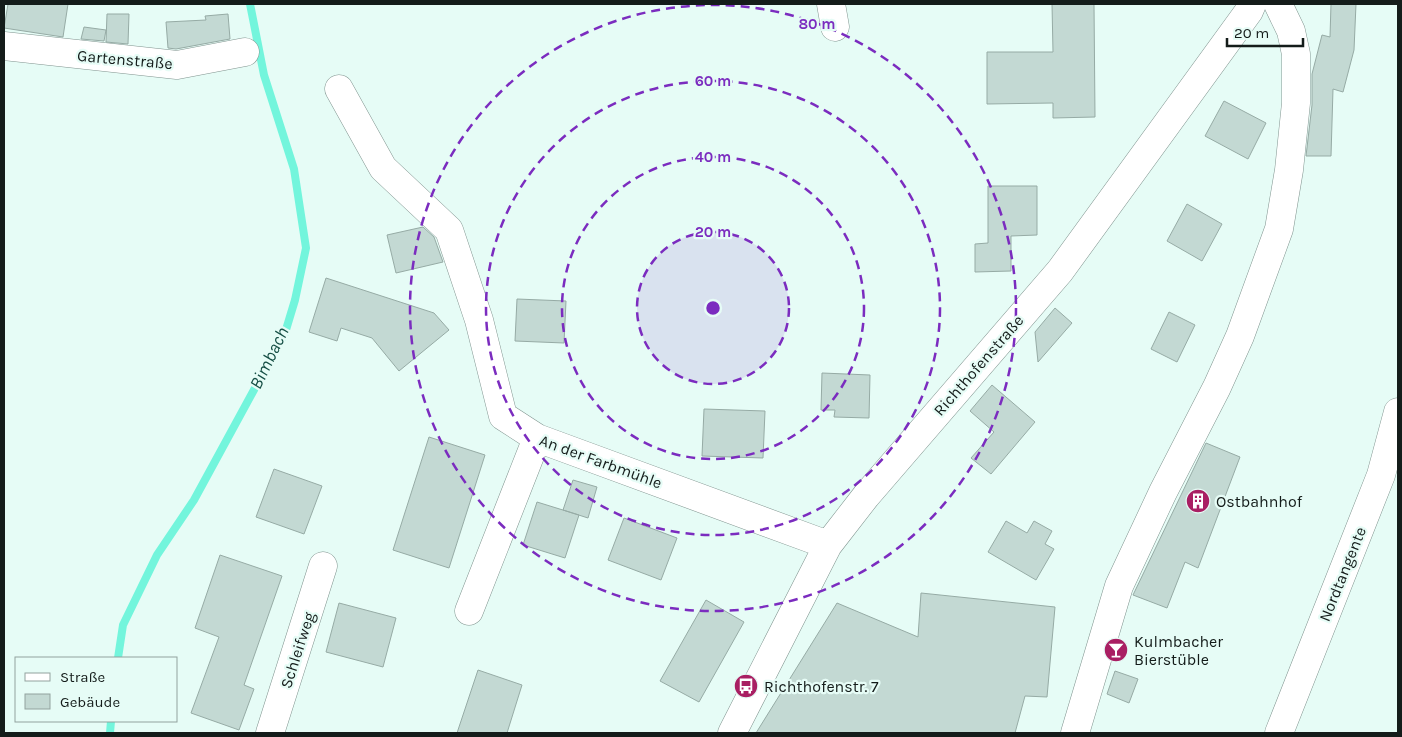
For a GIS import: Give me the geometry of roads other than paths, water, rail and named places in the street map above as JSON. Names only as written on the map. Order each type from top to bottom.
[{"type":"street","points":[[1074,733],[1119,586],[1163,492],[1217,387],[1240,336],[1279,229],[1289,170],[1296,103],[1296,54],[1291,31],[1278,4]]},
{"type":"street","name":"Richthofenstraße","points":[[732,733],[828,545],[866,496],[1060,271],[1250,8]]},
{"type":"street","name":"Gartenstraße","points":[[4,46],[177,65],[245,52]]},
{"type":"street","name":"An der Farbmühle","points":[[339,89],[383,168],[449,230],[478,320],[503,416],[537,438],[828,545]]},
{"type":"street","name":"Nordtangente","points":[[1279,733],[1381,475],[1398,412]]},
{"type":"street","points":[[469,611],[537,438]]},
{"type":"street","name":"Schleifweg","points":[[270,733],[324,566]]},
{"type":"waterway","name":"Bimbach","points":[[118,657],[123,625],[157,555],[194,500],[285,333],[295,300],[306,248],[294,169],[264,75],[250,4]]},
{"type":"waterway","name":"Bimbach","points":[[110,733],[111,722]]},
{"type":"place","name":"Ostbahnhof","points":[[1198,501]]},
{"type":"place","name":"Kulmbacher Bierstüble","points":[[1116,650]]},
{"type":"place","name":"Richthofenstr. 7","points":[[746,686]]}]
